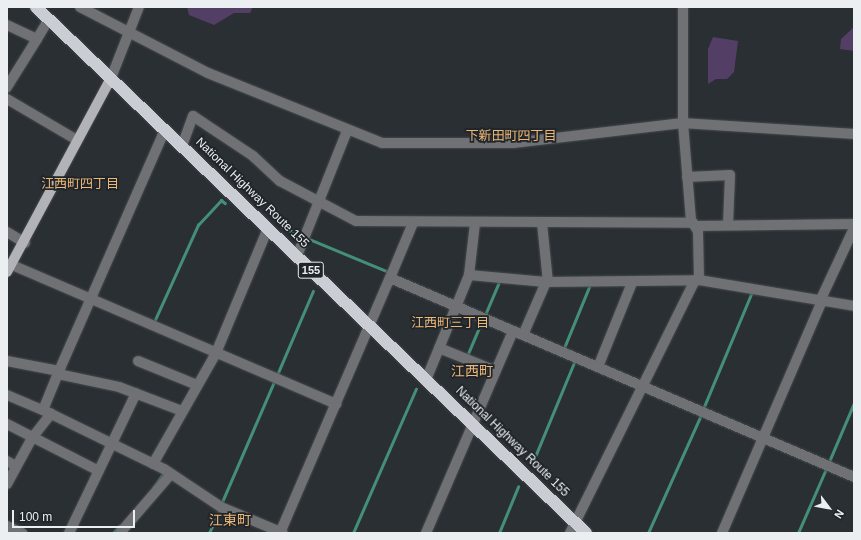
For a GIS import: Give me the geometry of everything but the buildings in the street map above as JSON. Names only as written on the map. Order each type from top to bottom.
[{"type":"highway","name":"National Highway Route 155","points":[[36,7],[473,424],[572,528],[586,533]]},
{"type":"main road","points":[[10,268],[25,243],[77,140],[111,78]]},
{"type":"street","points":[[80,7],[208,73],[347,131],[382,143],[513,143],[683,123],[854,134]]},
{"type":"street","points":[[111,78],[131,33],[139,7]]},
{"type":"street","points":[[572,528],[697,280],[698,231],[694,224],[687,177],[683,123],[683,7]]},
{"type":"street","points":[[7,87],[49,20]]},
{"type":"street","points":[[7,25],[37,39]]},
{"type":"street","points":[[7,99],[77,140]]},
{"type":"street","points":[[182,146],[192,116],[253,156],[280,181],[319,204],[356,221],[413,223],[694,224],[728,226],[854,224]]},
{"type":"street","points":[[7,484],[12,463],[32,438],[47,412],[59,373],[165,130]]},
{"type":"street","points":[[297,256],[347,131]]},
{"type":"street","points":[[687,177],[730,175],[728,226]]},
{"type":"street","points":[[7,395],[112,442],[153,464],[221,507],[281,533],[336,404],[371,327],[413,223]]},
{"type":"street","points":[[426,380],[470,275],[475,223]]},
{"type":"street","points":[[523,335],[547,282],[542,223]]},
{"type":"street","points":[[153,464],[182,410],[216,353],[268,228]]},
{"type":"street","points":[[722,533],[821,301],[854,228]]},
{"type":"street","points":[[7,232],[25,243]]},
{"type":"street","points":[[10,268],[91,298],[336,404]]},
{"type":"street","points":[[470,275],[547,282],[632,283],[697,280],[854,306]]},
{"type":"street","points":[[390,278],[854,477]]},
{"type":"street","points":[[598,367],[632,283]]},
{"type":"street","points":[[426,533],[513,331]]},
{"type":"street","points":[[439,348],[496,371]]},
{"type":"street","points":[[7,361],[136,393],[182,410]]},
{"type":"street","points":[[138,361],[197,385]]},
{"type":"street","points":[[69,533],[136,393]]},
{"type":"street","points":[[7,424],[99,471]]},
{"type":"street","points":[[120,533],[170,475]]},
{"type":"street","points":[[7,526],[22,533]]},
{"type":"shaded area","points":[[187,7],[252,7],[252,9],[250,13],[234,13],[214,25],[189,15]]},
{"type":"shaded area","points":[[854,27],[854,51],[840,49],[841,39]]},
{"type":"shaded area","points":[[713,37],[738,41],[734,72],[727,79],[716,79],[708,84],[708,49]]},
{"type":"waterway","points":[[154,322],[198,225],[221,200],[225,203]]},
{"type":"waterway","points":[[282,227],[302,236]]},
{"type":"waterway","points":[[309,239],[389,272]]},
{"type":"waterway","points":[[485,315],[498,284]]},
{"type":"waterway","points":[[564,348],[589,287]]},
{"type":"waterway","points":[[277,375],[313,291]]},
{"type":"waterway","points":[[703,409],[752,292]]},
{"type":"waterway","points":[[467,356],[482,321]]},
{"type":"waterway","points":[[532,464],[575,360]]},
{"type":"waterway","points":[[222,502],[274,382]]},
{"type":"waterway","points":[[353,533],[416,389]]},
{"type":"waterway","points":[[828,464],[854,403]]},
{"type":"waterway","points":[[648,533],[701,415]]},
{"type":"waterway","points":[[798,533],[826,469]]},
{"type":"waterway","points":[[153,488],[162,475]]},
{"type":"waterway","points":[[499,533],[518,487]]},
{"type":"waterway","points":[[209,533],[218,514]]},
{"type":"waterway","points":[[113,533],[119,526]]},
{"type":"district","name":"下新田町四丁目","points":[[511,136]]},
{"type":"district","name":"江西町四丁目","points":[[80,184]]},
{"type":"district","name":"江西町三丁目","points":[[450,323]]},
{"type":"district","name":"江西町","points":[[472,371]]},
{"type":"district","name":"江東町","points":[[230,520]]}]
